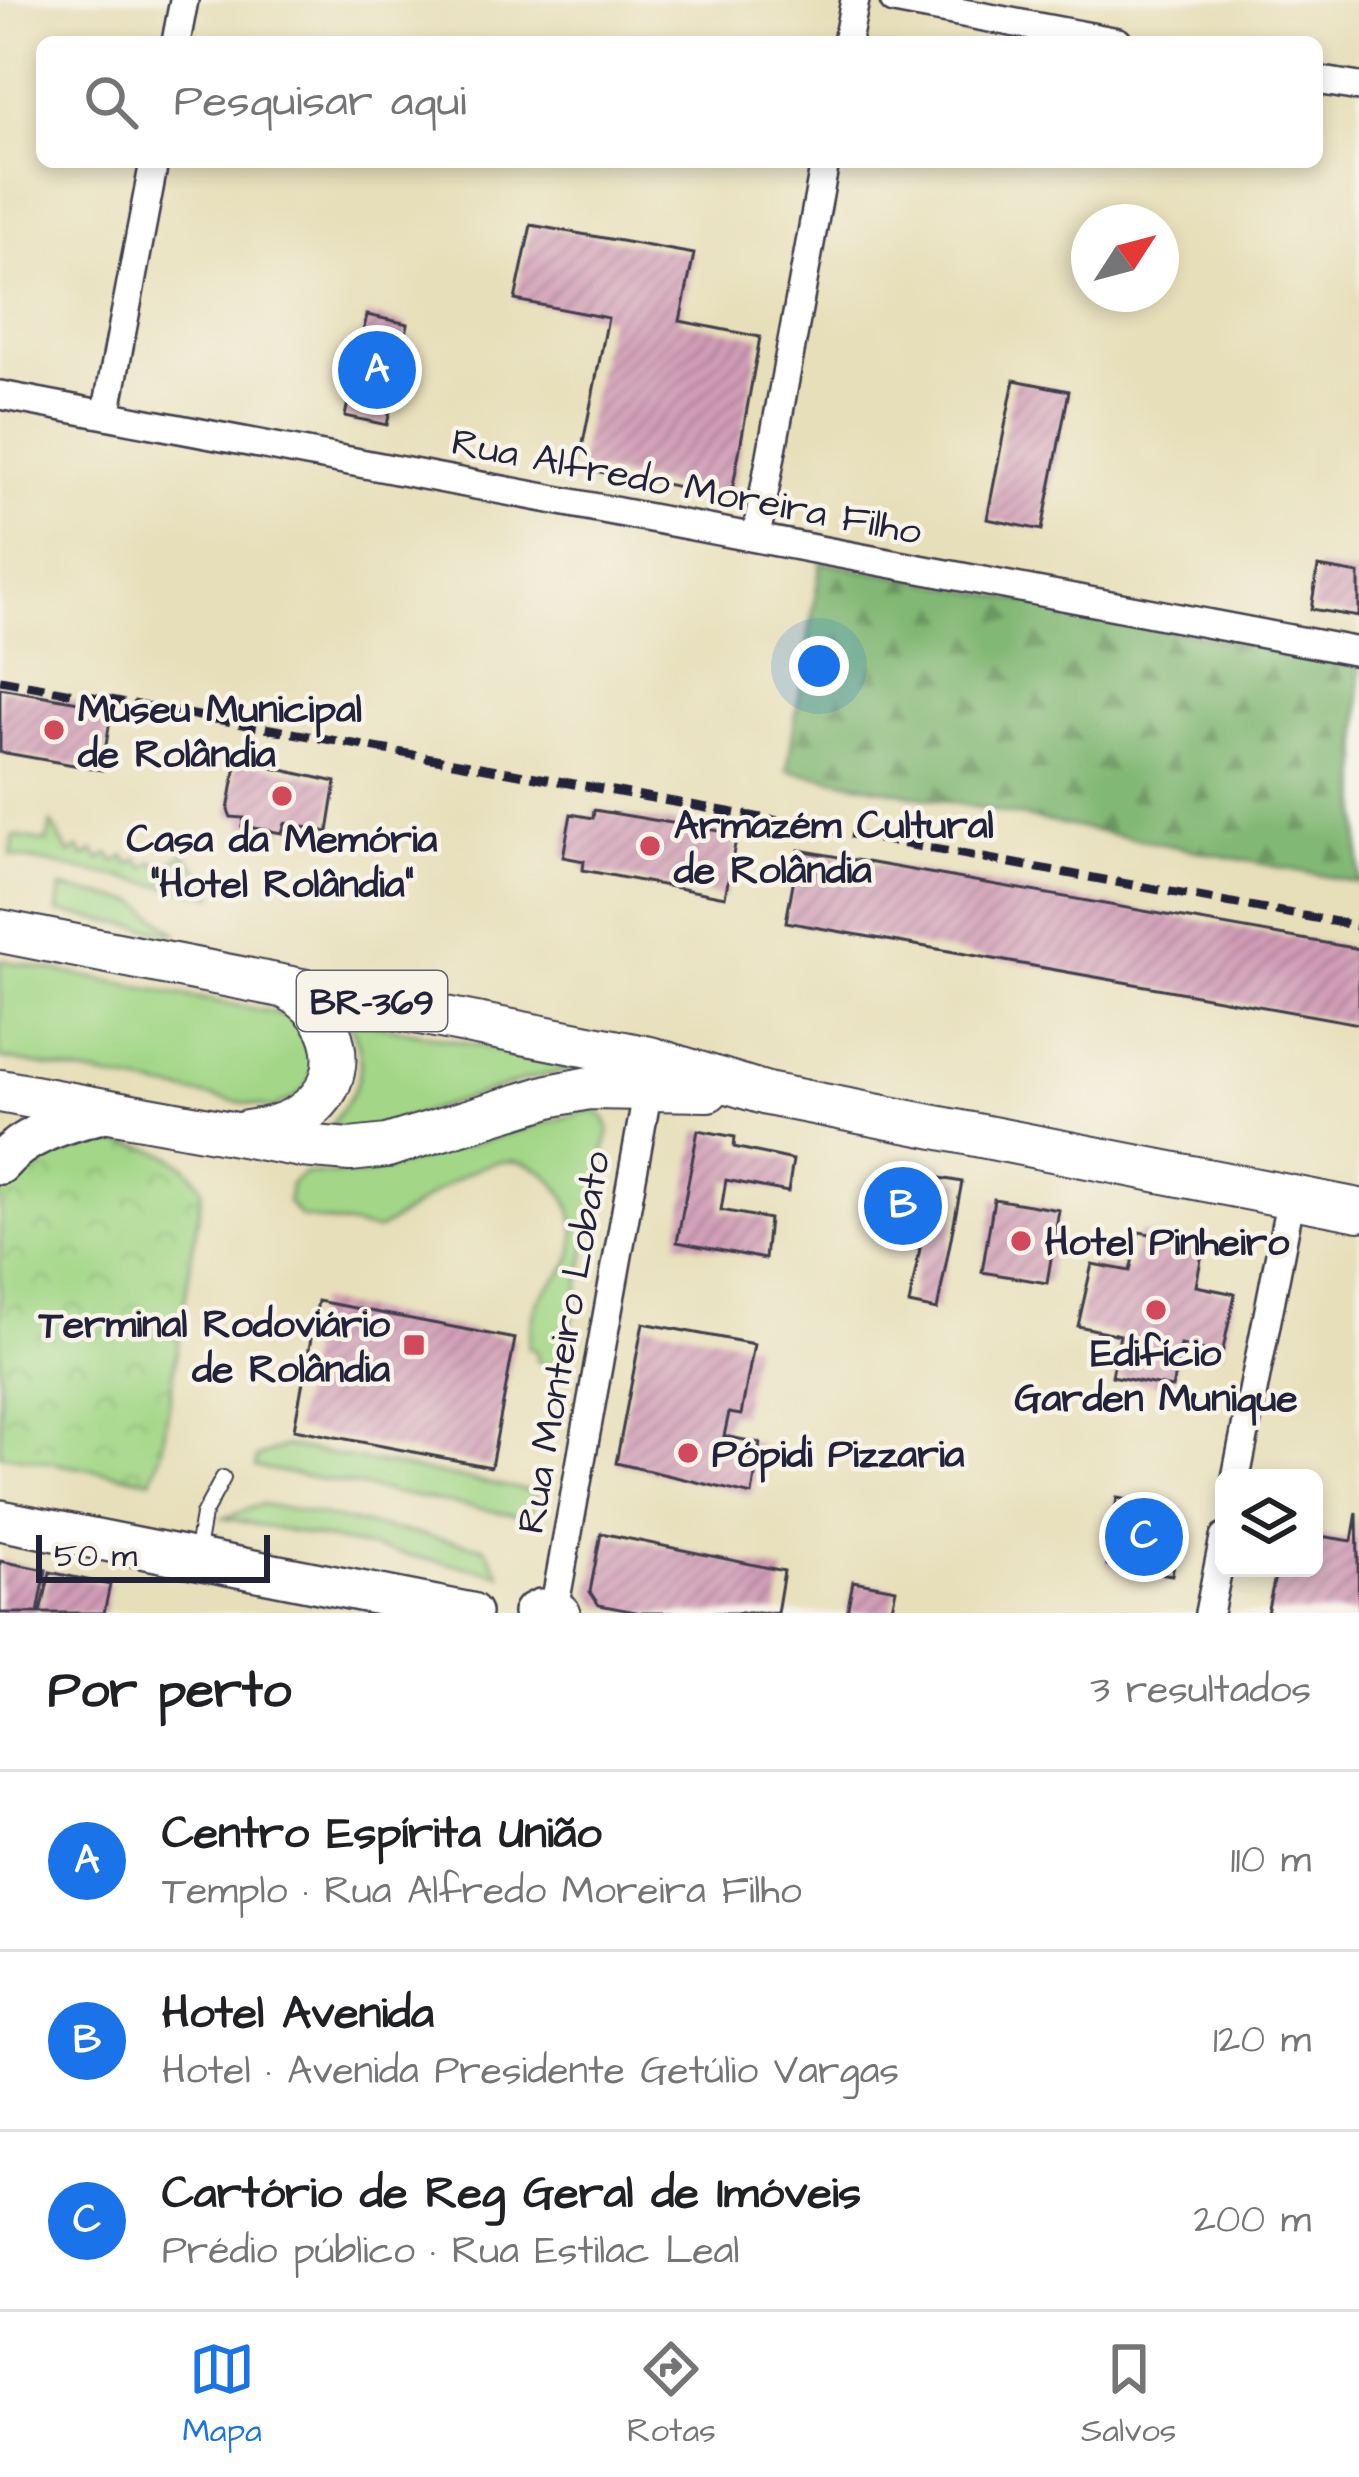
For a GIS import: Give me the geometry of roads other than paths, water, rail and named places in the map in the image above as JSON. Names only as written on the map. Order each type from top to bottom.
[{"type":"main road","name":"BR-369","points":[[0,931],[650,1058],[739,1088],[1359,1210]]},
{"type":"main road","points":[[234,1134],[277,1127],[299,1116],[321,1097],[334,1069],[336,1046],[327,1022],[311,1002],[273,981]]},
{"type":"main road","name":"BR-369","points":[[0,1090],[234,1134],[350,1150],[387,1146],[589,1088],[739,1088]]},
{"type":"street","points":[[177,36],[184,0]]},
{"type":"street","points":[[848,36],[855,0]]},
{"type":"street","points":[[895,0],[1086,36]]},
{"type":"street","points":[[1323,81],[1359,87]]},
{"type":"street","points":[[106,415],[153,168]]},
{"type":"street","points":[[756,537],[824,168]]},
{"type":"street","name":"Rua Alfredo Moreira Filho","points":[[0,395],[1359,652]]},
{"type":"street","name":"Rua Monteiro Lobato","points":[[549,1612],[648,1089]]},
{"type":"street","points":[[0,1163],[10,1151],[53,1127],[108,1111]]},
{"type":"street","points":[[1238,1469],[1291,1197]]},
{"type":"street","points":[[0,1520],[471,1613]]},
{"type":"street","points":[[1210,1613],[1217,1577]]},
{"type":"lane","points":[[196,1556],[203,1516],[223,1478]]},
{"type":"railway","points":[[0,680],[1359,926]]},
{"type":"place","name":"Centro Espírita União","points":[[377,370]]},
{"type":"place","name":"Museu Municipal de Rolândia","points":[[54,730]]},
{"type":"place","name":"Casa da Memória \"Hotel Rolândia\"","points":[[282,796]]},
{"type":"place","name":"Armazém Cultural de Rolândia","points":[[650,846]]},
{"type":"place","name":"Hotel Avenida","points":[[903,1206]]},
{"type":"place","name":"Hotel Pinheiro","points":[[1021,1241]]},
{"type":"place","name":"Edifício Garden Munique","points":[[1156,1310]]},
{"type":"place","name":"Terminal Rodoviário de Rolândia","points":[[414,1345]]},
{"type":"place","name":"Pópidi Pizzaria","points":[[688,1453]]},
{"type":"place","name":"Cartório de Reg Geral de Imóveis","points":[[1144,1537]]}]
